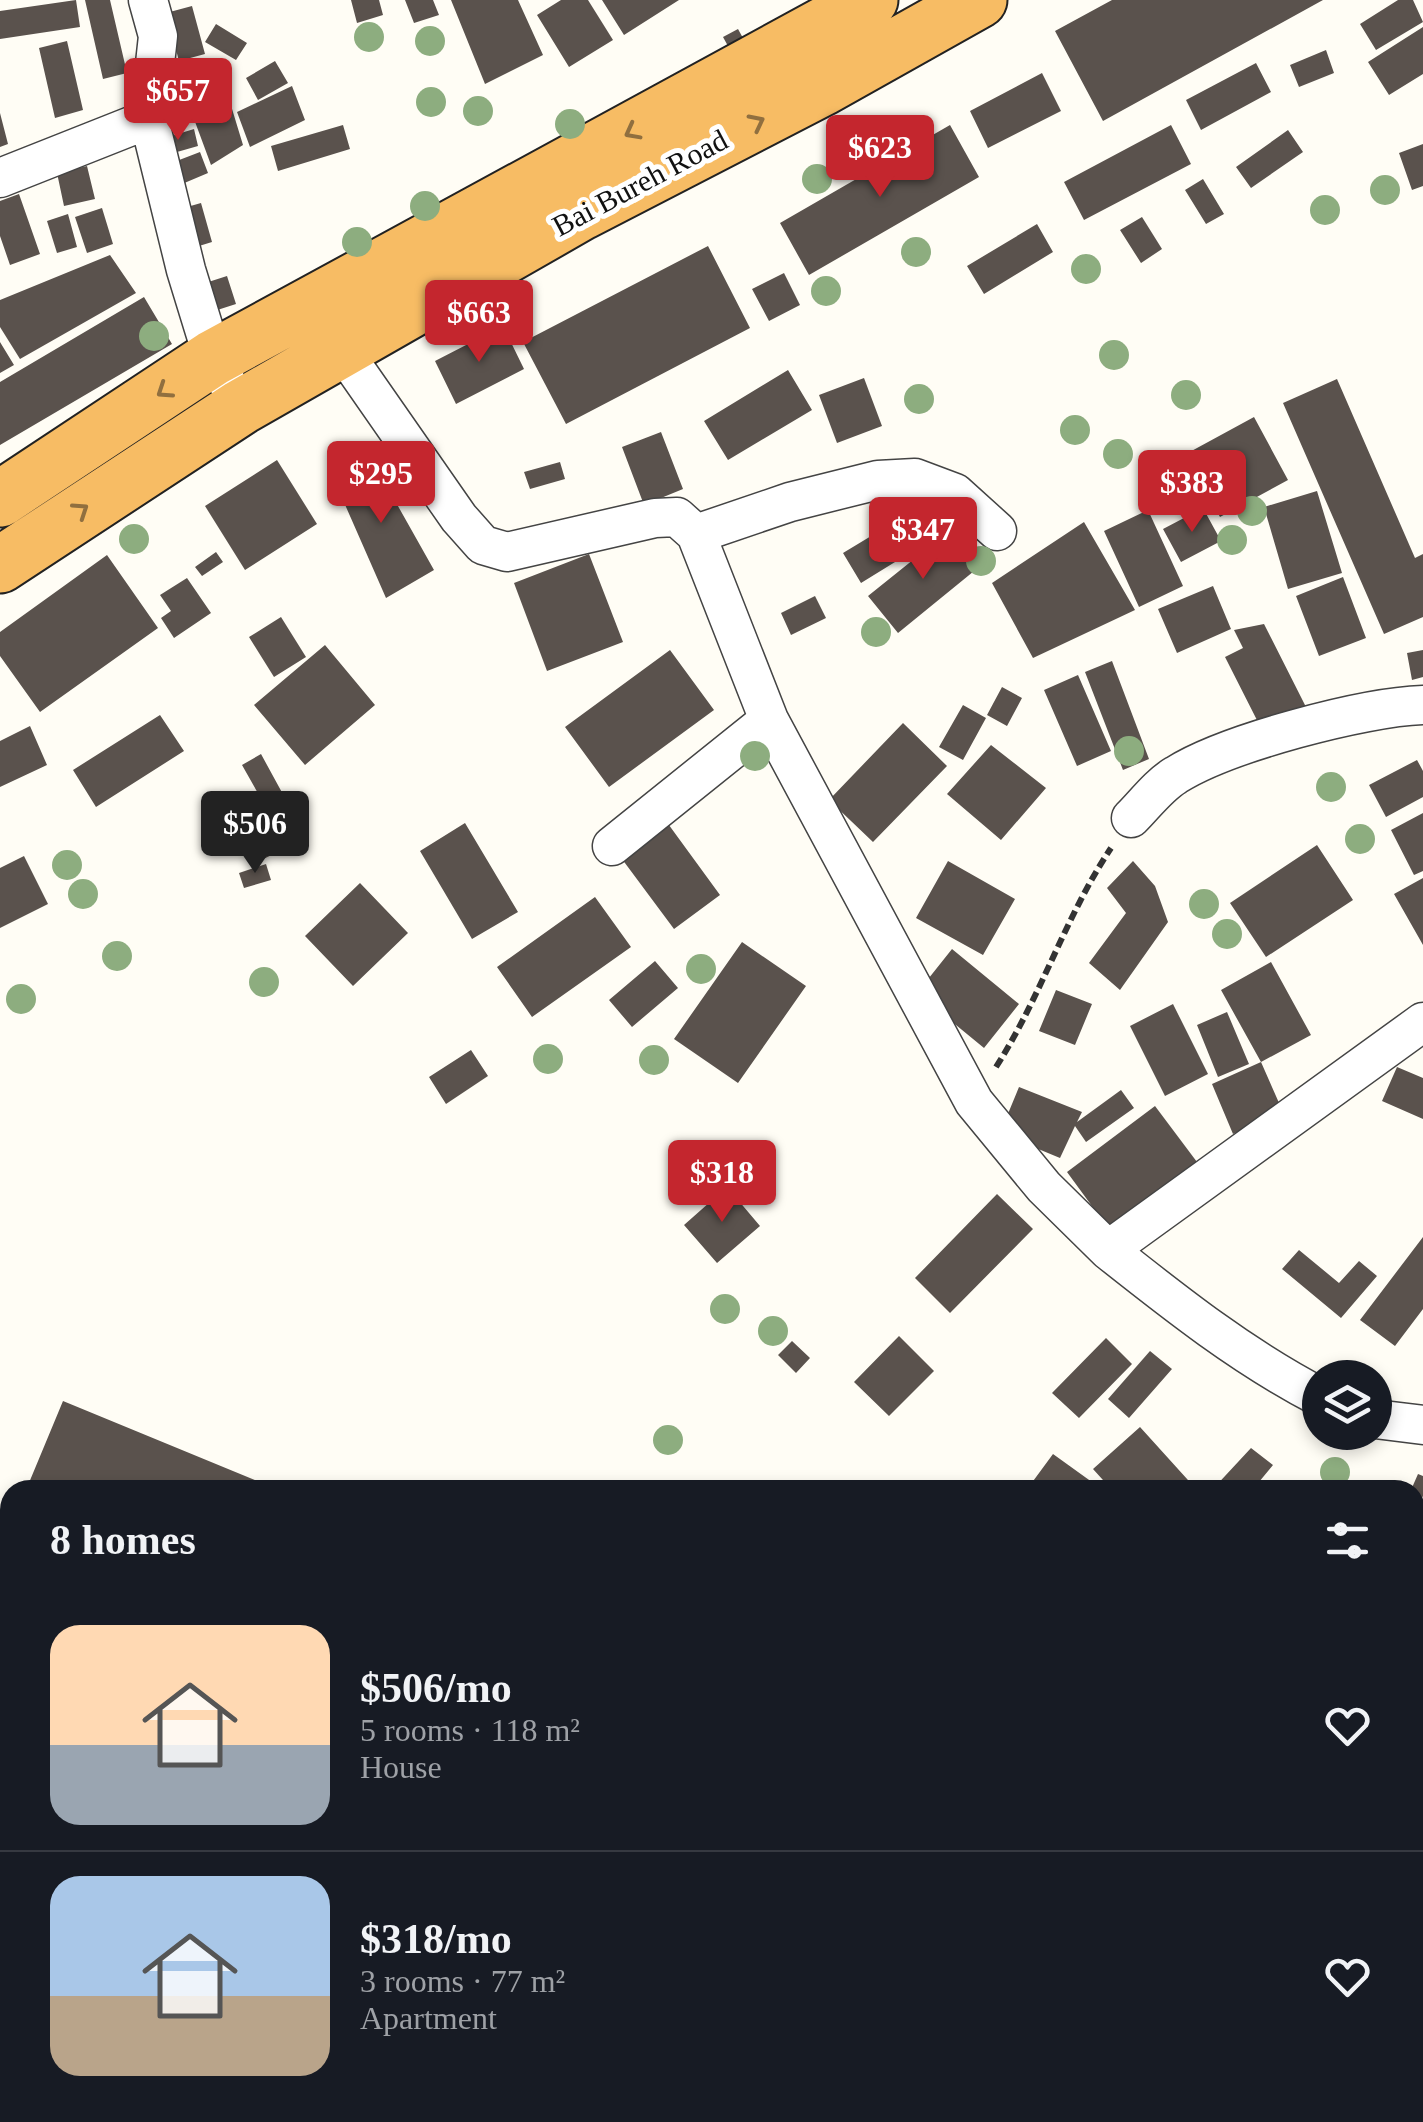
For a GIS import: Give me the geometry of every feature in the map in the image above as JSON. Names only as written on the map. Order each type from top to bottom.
[{"type":"highway","name":"Bai Bureh Road","points":[[0,499],[214,358],[870,0]]},
{"type":"highway","name":"Bai Bureh Road","points":[[0,564],[241,407],[582,212],[824,87],[979,0]]},
{"type":"street","points":[[148,0],[158,36],[150,119],[186,270],[214,358],[241,407]]},
{"type":"street","points":[[0,178],[150,119]]},
{"type":"street","points":[[318,302],[342,350],[483,545],[507,552],[655,518],[677,517],[696,534],[769,720],[974,1102],[1044,1186],[1108,1250],[1266,1369],[1302,1388]]},
{"type":"street","points":[[696,534],[790,502],[878,480],[915,478],[955,492],[997,531]]},
{"type":"street","points":[[1130,818],[1174,775],[1250,743],[1392,706],[1423,704]]},
{"type":"street","points":[[612,846],[769,720]]},
{"type":"street","points":[[1108,1250],[1423,1022]]},
{"type":"street","points":[[1392,1421],[1423,1425]]},
{"type":"path","points":[[974,1102],[1050,970],[1090,879],[1130,818]]},
{"type":"building","points":[[76,0],[80,27],[0,39],[0,11]]},
{"type":"building","points":[[85,0],[110,0],[127,73],[103,79]]},
{"type":"building","points":[[351,0],[379,0],[383,15],[357,23]]},
{"type":"building","points":[[405,0],[433,0],[439,15],[414,23]]},
{"type":"building","points":[[451,0],[518,0],[543,55],[485,84]]},
{"type":"building","points":[[561,0],[588,0],[613,40],[569,67],[537,15]]},
{"type":"building","points":[[602,0],[679,0],[624,35]]},
{"type":"building","points":[[1112,0],[1323,0],[1103,121],[1055,31]]},
{"type":"building","points":[[1398,0],[1413,0],[1423,22],[1376,50],[1360,24]]},
{"type":"building","points":[[192,6],[205,54],[179,61],[166,13]]},
{"type":"building","points":[[216,24],[247,43],[236,60],[205,42]]},
{"type":"building","points":[[1423,27],[1423,74],[1389,95],[1368,62]]},
{"type":"building","points":[[738,29],[749,49],[734,57],[723,37]]},
{"type":"building","points":[[67,41],[83,110],[55,118],[39,48]]},
{"type":"building","points":[[1326,50],[1334,73],[1299,87],[1290,65]]},
{"type":"building","points":[[275,61],[288,83],[258,100],[246,78]]},
{"type":"building","points":[[1256,63],[1271,92],[1201,130],[1186,100]]},
{"type":"building","points":[[1042,73],[1061,111],[988,148],[970,111]]},
{"type":"building","points":[[175,80],[190,122],[168,130],[153,89]]},
{"type":"building","points":[[292,86],[305,120],[250,147],[237,112]]},
{"type":"building","points":[[229,99],[243,145],[211,165],[194,119]]},
{"type":"building","points":[[0,113],[8,144],[0,147]]},
{"type":"building","points":[[343,125],[350,149],[278,171],[271,146]]},
{"type":"building","points":[[950,125],[979,177],[809,275],[780,223]]},
{"type":"building","points":[[1171,125],[1191,164],[1084,220],[1064,182]]},
{"type":"building","points":[[194,129],[198,146],[163,156],[158,140]]},
{"type":"building","points":[[1288,130],[1303,152],[1251,188],[1236,167]]},
{"type":"building","points":[[1423,144],[1423,186],[1412,190],[1399,153]]},
{"type":"building","points":[[200,152],[208,173],[182,184],[174,162]]},
{"type":"building","points":[[87,166],[95,199],[64,206],[57,173]]},
{"type":"building","points":[[1203,179],[1224,214],[1206,224],[1185,190]]},
{"type":"building","points":[[19,194],[40,254],[10,265],[0,236],[0,201]]},
{"type":"building","points":[[201,203],[212,242],[199,246],[187,207]]},
{"type":"building","points":[[102,208],[113,244],[87,253],[75,217]]},
{"type":"building","points":[[68,214],[77,247],[57,253],[47,221]]},
{"type":"building","points":[[1142,217],[1162,249],[1141,263],[1120,230]]},
{"type":"building","points":[[1037,224],[1053,252],[984,294],[967,266]]},
{"type":"building","points":[[708,246],[750,328],[566,424],[523,342]]},
{"type":"building","points":[[110,255],[136,293],[20,359],[0,327],[0,300]]},
{"type":"building","points":[[784,273],[800,305],[769,321],[752,289]]},
{"type":"building","points":[[227,276],[236,304],[208,313],[199,285]]},
{"type":"building","points":[[144,297],[172,344],[0,445],[0,382]]},
{"type":"building","points":[[503,326],[524,369],[456,404],[435,361]]},
{"type":"building","points":[[0,342],[14,365],[0,373]]},
{"type":"building","points":[[788,370],[812,410],[728,460],[704,421]]},
{"type":"building","points":[[864,378],[882,426],[837,443],[819,395]]},
{"type":"building","points":[[1337,379],[1415,558],[1423,554],[1423,617],[1384,634],[1283,403]]},
{"type":"building","points":[[1254,417],[1288,480],[1220,517],[1186,454]]},
{"type":"building","points":[[661,432],[683,489],[644,505],[622,447]]},
{"type":"building","points":[[367,451],[434,570],[386,598],[332,475]]},
{"type":"building","points":[[277,460],[317,524],[245,570],[205,506]]},
{"type":"building","points":[[560,462],[565,479],[530,489],[524,472]]},
{"type":"building","points":[[1317,491],[1342,573],[1288,589],[1264,507]]},
{"type":"building","points":[[1203,508],[1221,541],[1181,562],[1163,529]]},
{"type":"building","points":[[1148,510],[1183,586],[1139,607],[1104,531]]},
{"type":"building","points":[[1084,522],[1135,610],[1033,658],[992,583]]},
{"type":"building","points":[[891,524],[908,554],[861,583],[843,553]]},
{"type":"building","points":[[949,531],[979,567],[898,633],[868,596]]},
{"type":"building","points":[[216,552],[223,562],[202,576],[195,567]]},
{"type":"building","points":[[589,554],[623,642],[547,671],[514,583]]},
{"type":"building","points":[[107,555],[158,628],[40,712],[0,656],[0,632]]},
{"type":"building","points":[[1343,577],[1366,638],[1319,656],[1296,596]]},
{"type":"building","points":[[187,578],[211,613],[174,638],[161,618],[171,611],[160,595]]},
{"type":"building","points":[[1213,586],[1231,629],[1177,653],[1158,609]]},
{"type":"building","points":[[815,596],[826,618],[791,635],[781,613]]},
{"type":"building","points":[[281,617],[306,657],[274,677],[249,637]]},
{"type":"building","points":[[1264,624],[1307,709],[1263,732],[1225,657],[1243,648],[1234,630]]},
{"type":"building","points":[[325,645],[375,705],[305,765],[254,705]]},
{"type":"building","points":[[670,650],[714,710],[609,787],[565,727]]},
{"type":"building","points":[[1423,650],[1423,677],[1412,680],[1407,653]]},
{"type":"building","points":[[1112,661],[1149,759],[1123,770],[1085,672]]},
{"type":"building","points":[[1078,675],[1111,751],[1077,766],[1044,690]]},
{"type":"building","points":[[1002,687],[1022,698],[1007,726],[987,715]]},
{"type":"building","points":[[963,705],[986,718],[963,760],[939,747]]},
{"type":"building","points":[[160,715],[184,751],[96,807],[73,770]]},
{"type":"building","points":[[903,723],[947,766],[873,842],[829,800]]},
{"type":"building","points":[[30,726],[47,765],[0,787],[0,741]]},
{"type":"building","points":[[991,745],[1046,788],[1001,840],[947,794]]},
{"type":"building","points":[[261,754],[291,809],[273,820],[242,765]]},
{"type":"building","points":[[1417,760],[1423,771],[1423,797],[1386,817],[1369,785]]},
{"type":"building","points":[[262,811],[271,833],[226,852],[217,830]]},
{"type":"building","points":[[1423,813],[1423,871],[1414,875],[1391,830]]},
{"type":"building","points":[[666,821],[720,895],[674,929],[619,855]]},
{"type":"building","points":[[465,823],[518,912],[472,939],[420,851]]},
{"type":"building","points":[[276,836],[282,850],[251,865],[244,851]]},
{"type":"building","points":[[1317,845],[1353,900],[1266,957],[1230,903]]},
{"type":"building","points":[[24,856],[48,904],[0,928],[0,868]]},
{"type":"building","points":[[948,861],[1015,899],[983,955],[916,918]]},
{"type":"building","points":[[1133,861],[1155,886],[1168,922],[1120,990],[1089,963],[1126,913],[1107,888]]},
{"type":"building","points":[[266,864],[271,880],[244,888],[239,873]]},
{"type":"building","points":[[1423,878],[1423,945],[1394,894]]},
{"type":"building","points":[[360,883],[408,933],[353,986],[305,936]]},
{"type":"building","points":[[595,897],[631,947],[532,1017],[497,967]]},
{"type":"building","points":[[742,942],[806,986],[738,1083],[674,1039]]},
{"type":"building","points":[[952,949],[1019,1004],[984,1048],[917,993]]},
{"type":"building","points":[[655,961],[678,988],[632,1027],[609,1000]]},
{"type":"building","points":[[1271,962],[1311,1035],[1261,1062],[1221,990]]},
{"type":"building","points":[[1056,990],[1092,1004],[1075,1045],[1039,1031]]},
{"type":"building","points":[[1173,1004],[1208,1074],[1165,1096],[1130,1026]]},
{"type":"building","points":[[1227,1012],[1249,1064],[1218,1077],[1197,1025]]},
{"type":"building","points":[[471,1050],[488,1076],[446,1104],[429,1077]]},
{"type":"building","points":[[1261,1062],[1283,1112],[1233,1134],[1212,1084]]},
{"type":"building","points":[[1397,1067],[1423,1078],[1423,1119],[1382,1101]]},
{"type":"building","points":[[1019,1087],[1082,1112],[1077,1122],[1121,1090],[1134,1108],[1086,1142],[1075,1126],[1060,1158],[1000,1133]]},
{"type":"building","points":[[1155,1106],[1197,1162],[1108,1228],[1067,1172]]},
{"type":"building","points":[[727,1187],[760,1226],[717,1263],[684,1225]]},
{"type":"building","points":[[997,1194],[1033,1229],[950,1313],[915,1278]]},
{"type":"building","points":[[1423,1237],[1423,1309],[1395,1346],[1360,1320]]},
{"type":"building","points":[[1299,1250],[1339,1283],[1359,1261],[1377,1276],[1341,1318],[1282,1269]]},
{"type":"building","points":[[899,1336],[934,1371],[889,1416],[854,1382]]},
{"type":"building","points":[[1106,1338],[1132,1364],[1079,1418],[1052,1393]]},
{"type":"building","points":[[792,1341],[810,1358],[796,1373],[778,1355]]},
{"type":"building","points":[[1150,1351],[1172,1369],[1129,1418],[1108,1399]]},
{"type":"building","points":[[63,1401],[255,1480],[30,1480]]},
{"type":"building","points":[[1140,1427],[1188,1480],[1103,1480],[1093,1469]]},
{"type":"building","points":[[1251,1448],[1273,1465],[1261,1480],[1221,1480]]},
{"type":"building","points":[[1053,1454],[1089,1480],[1034,1480]]}]
